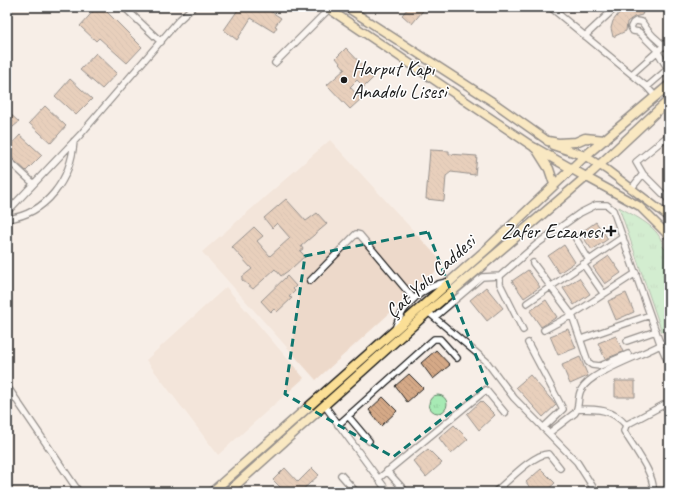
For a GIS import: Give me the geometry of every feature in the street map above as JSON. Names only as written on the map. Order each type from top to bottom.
[{"type":"highway","name":"Çat Yolu Caddesi","points":[[212,492],[488,248],[571,168],[669,85]]},
{"type":"highway","name":"Çat Yolu Caddesi","points":[[228,492],[325,406],[432,315],[586,177],[669,100]]},
{"type":"highway","points":[[548,141],[558,143],[576,142],[585,138],[605,140]]},
{"type":"highway","points":[[548,141],[585,156]]},
{"type":"highway","points":[[535,148],[586,177]]},
{"type":"highway","points":[[535,148],[549,168],[554,184]]},
{"type":"main road","points":[[346,7],[487,98],[548,141]]},
{"type":"main road","points":[[328,8],[535,148]]},
{"type":"main road","points":[[585,156],[669,218]]},
{"type":"main road","points":[[586,177],[639,206],[669,236]]},
{"type":"street","points":[[124,7],[161,42]]},
{"type":"street","points":[[7,212],[74,141],[193,7]]},
{"type":"street","points":[[550,7],[632,74],[656,97]]},
{"type":"street","points":[[585,36],[616,7]]},
{"type":"street","points":[[275,63],[328,8]]},
{"type":"street","points":[[647,87],[668,70],[657,51],[639,32],[633,31],[631,27],[633,23],[640,21],[658,42],[666,47]]},
{"type":"street","points":[[639,32],[644,27]]},
{"type":"street","points":[[632,74],[657,51],[666,47],[669,41]]},
{"type":"street","points":[[669,135],[636,162],[643,174],[669,200]]},
{"type":"street","points":[[7,219],[30,212],[42,204],[56,191],[68,171],[74,141]]},
{"type":"street","points":[[7,159],[33,183]]},
{"type":"street","points":[[631,189],[643,174]]},
{"type":"street","points":[[596,492],[576,462],[514,398],[486,361],[432,315],[482,277],[500,276],[537,244],[580,213],[596,205],[607,205],[613,210],[661,346],[669,364]]},
{"type":"street","points":[[310,281],[356,234],[360,235],[414,299]]},
{"type":"street","points":[[527,303],[622,236]]},
{"type":"street","points":[[575,238],[589,260]]},
{"type":"street","points":[[533,264],[572,315],[588,362],[596,367],[628,354]]},
{"type":"street","points":[[583,264],[603,293]]},
{"type":"street","points":[[544,330],[572,315],[603,293],[636,273]]},
{"type":"street","points":[[500,276],[500,284],[523,330]]},
{"type":"street","points":[[394,331],[398,319],[414,299],[435,284],[450,281]]},
{"type":"street","points":[[581,339],[650,315]]},
{"type":"street","points":[[627,341],[656,331]]},
{"type":"street","points":[[338,425],[434,339],[440,339],[457,358]]},
{"type":"street","points":[[549,433],[575,414],[578,410],[580,391],[586,382],[617,364],[661,346],[669,340]]},
{"type":"street","points":[[528,343],[563,408],[543,428]]},
{"type":"street","points":[[7,386],[79,492]]},
{"type":"street","points":[[378,479],[486,390],[505,413]]},
{"type":"street","points":[[655,490],[645,465],[624,431],[626,425],[669,402]]},
{"type":"street","points":[[325,406],[388,492]]},
{"type":"street","points":[[578,410],[594,409],[609,411],[618,416],[626,425]]},
{"type":"street","points":[[348,416],[369,441]]},
{"type":"street","points":[[495,492],[533,460],[544,454],[549,454],[560,468]]},
{"type":"street","points":[[387,471],[406,492]]},
{"type":"street","points":[[341,475],[356,492]]},
{"type":"highlighted area","points":[[428,232],[487,384],[393,457],[285,394],[305,256]]},
{"type":"shaded area","points":[[330,140],[444,264],[316,380],[202,252]]},
{"type":"shaded area","points":[[226,287],[304,378],[218,455],[146,360]]},
{"type":"green space","points":[[619,207],[639,218],[652,228],[661,240],[663,247],[669,253],[669,334],[662,332]]},
{"type":"green space","points":[[438,395],[442,396],[446,400],[446,408],[442,412],[438,413],[434,412],[430,408],[429,404],[430,400],[434,396]]},
{"type":"building","points":[[97,7],[102,7],[142,47],[127,63],[99,38],[96,41],[80,26]]},
{"type":"building","points":[[240,7],[264,7],[281,18],[275,26],[277,27],[274,32],[251,18],[237,40],[224,30]]},
{"type":"building","points":[[409,7],[426,7],[412,24],[402,15]]},
{"type":"building","points":[[645,7],[642,15],[634,17],[627,22],[626,31],[613,37],[611,28],[613,21],[623,8]]},
{"type":"building","name":"Harput Kapı Anadolu Lisesi","points":[[346,48],[374,77],[364,87],[357,80],[350,87],[361,99],[350,109],[327,85],[345,69],[336,58]]},
{"type":"building","points":[[96,53],[117,73],[102,89],[80,70]]},
{"type":"building","points":[[70,79],[92,99],[76,115],[55,96]]},
{"type":"building","points":[[45,106],[66,126],[51,143],[29,123]]},
{"type":"building","points":[[7,111],[19,122],[7,132]]},
{"type":"building","points":[[20,135],[42,155],[26,171],[7,154],[7,149]]},
{"type":"building","points":[[430,150],[449,151],[449,154],[477,156],[475,175],[451,172],[446,176],[444,201],[426,199]]},
{"type":"building","points":[[286,199],[306,221],[317,213],[327,224],[301,246],[303,249],[300,251],[305,256],[292,268],[281,276],[275,269],[253,289],[242,280],[242,277],[252,269],[232,247],[254,227],[263,236],[257,241],[270,256],[290,238],[277,223],[272,228],[264,218]]},
{"type":"building","points":[[596,222],[608,239],[592,250],[580,233]]},
{"type":"building","points":[[564,245],[575,262],[559,273],[548,256]]},
{"type":"building","points":[[609,256],[621,273],[605,284],[593,267]]},
{"type":"building","points":[[528,270],[540,287],[524,298],[512,281]]},
{"type":"building","points":[[287,276],[296,286],[293,289],[295,291],[289,297],[292,298],[277,312],[274,309],[271,312],[261,301]]},
{"type":"building","points":[[579,278],[590,294],[574,305],[563,288]]},
{"type":"building","points":[[486,287],[503,308],[487,321],[470,300]]},
{"type":"building","points":[[626,293],[634,312],[616,320],[608,301]]},
{"type":"building","points":[[546,300],[557,317],[541,327],[530,311]]},
{"type":"building","points":[[568,329],[576,348],[558,355],[550,336]]},
{"type":"building","points":[[616,336],[623,352],[605,359],[598,343]]},
{"type":"building","points":[[436,350],[450,365],[433,379],[421,363]]},
{"type":"building","points":[[580,357],[588,376],[570,384],[562,365]]},
{"type":"building","points":[[409,374],[423,388],[407,402],[395,386]]},
{"type":"building","points":[[530,375],[556,405],[543,417],[516,387]]},
{"type":"building","points":[[615,381],[635,381],[635,397],[615,397]]},
{"type":"building","points":[[383,397],[397,411],[381,426],[369,410]]},
{"type":"building","points":[[481,401],[495,415],[479,430],[467,414]]},
{"type":"building","points":[[454,425],[468,439],[451,454],[439,438]]},
{"type":"building","points":[[428,449],[442,463],[426,477],[413,461]]},
{"type":"building","points":[[285,468],[298,482],[312,468],[319,475],[300,492],[285,492],[273,480]]},
{"type":"building","points":[[541,469],[555,483],[545,492],[533,492],[526,482]]},
{"type":"place","name":"Harput Kapı Anadolu Lisesi","points":[[344,80]]},
{"type":"place","name":"Zafer Eczanesi","points":[[611,231]]}]
